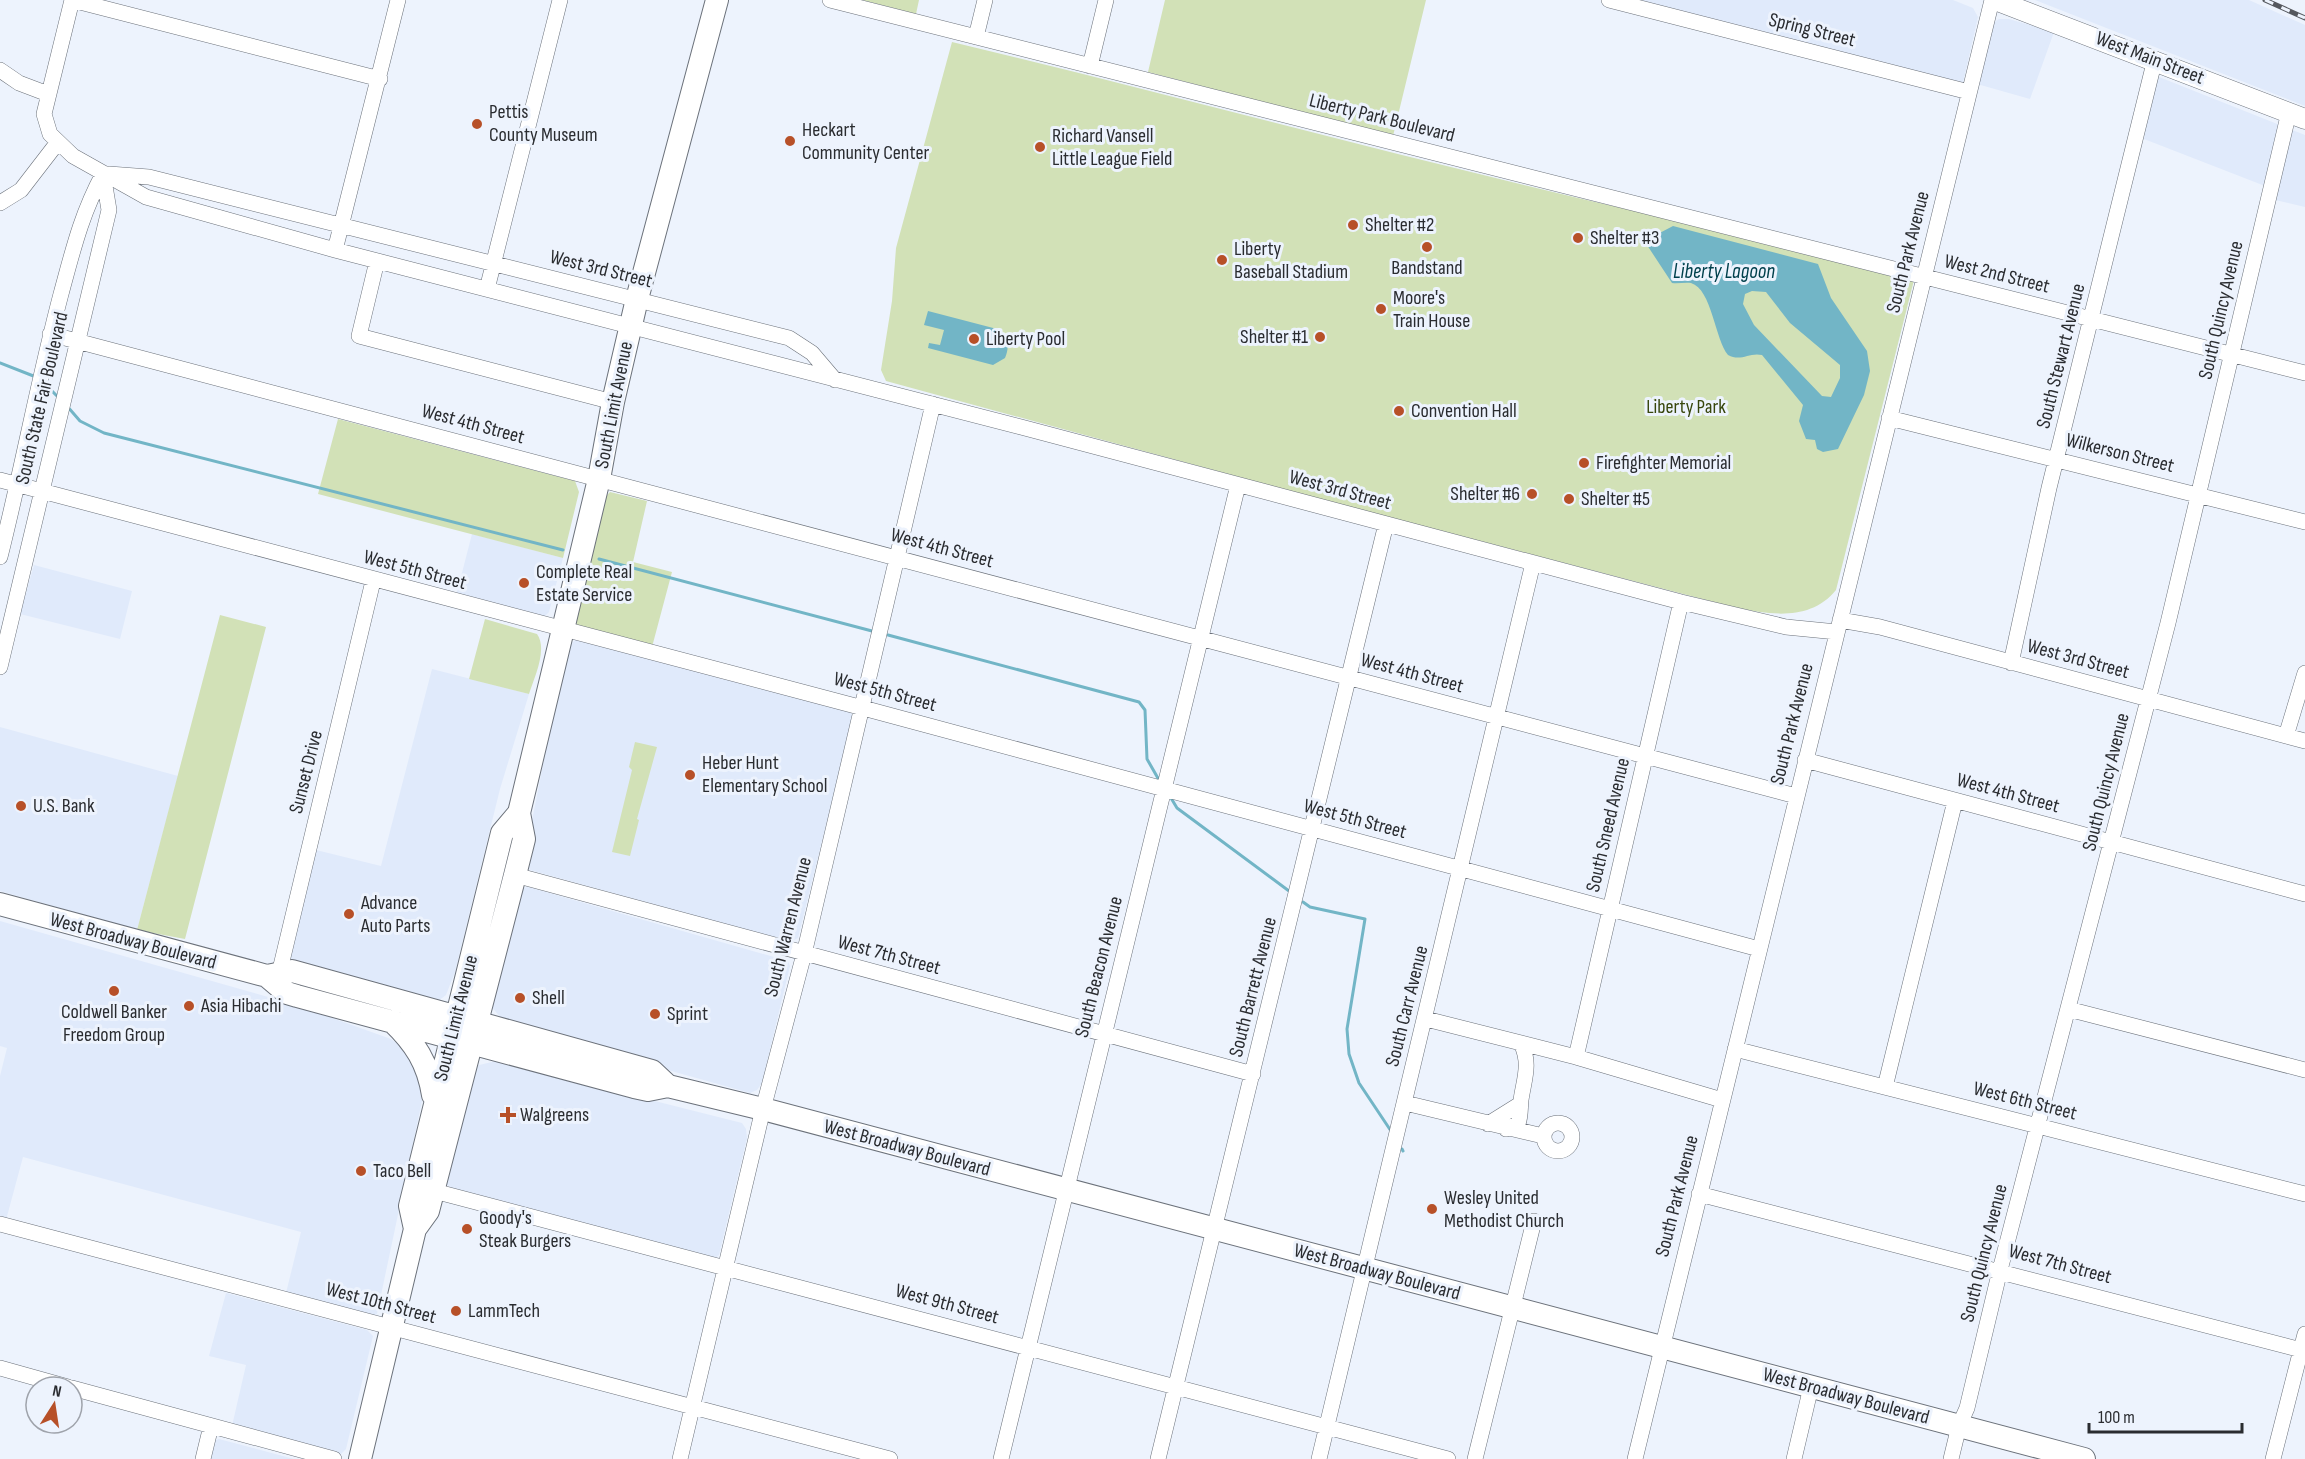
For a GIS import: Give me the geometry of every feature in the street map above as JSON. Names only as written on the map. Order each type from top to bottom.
[{"type":"highway","name":"South Limit Avenue","points":[[415,1229],[410,1206],[434,1102],[463,1028],[515,875],[524,839],[519,813],[599,479],[636,299],[717,0]]},
{"type":"highway","name":"South Limit Avenue","points":[[360,1459],[415,1229],[428,1211],[434,1191],[463,1028],[502,833],[519,813]]},
{"type":"highway","name":"West Broadway Boulevard","points":[[0,904],[273,975],[292,971],[463,1028],[652,1071],[668,1086],[763,1109],[2084,1459]]},
{"type":"highway","name":"West Broadway Boulevard","points":[[273,975],[286,993],[390,1020],[463,1028]]},
{"type":"highway","points":[[390,1020],[410,1039],[426,1063],[434,1102]]},
{"type":"main road","name":"West Main Street","points":[[1994,0],[2155,59],[2297,115]]},
{"type":"street","points":[[103,174],[73,156],[50,134],[44,114],[72,0],[380,79]]},
{"type":"street","points":[[335,250],[380,79],[398,0]]},
{"type":"street","points":[[487,289],[560,0]]},
{"type":"street","name":"Liberty Park Boulevard","points":[[830,0],[1923,277]]},
{"type":"street","points":[[976,37],[985,0]]},
{"type":"street","points":[[1090,66],[1106,0]]},
{"type":"street","name":"Spring Street","points":[[1609,0],[1969,92]]},
{"type":"street","name":"South Park Avenue","points":[[1635,1459],[1923,277],[1994,0]]},
{"type":"street","name":"South Stewart Avenue","points":[[2010,663],[2057,459],[2155,59]]},
{"type":"street","points":[[0,70],[19,83],[48,94]]},
{"type":"street","name":"South Quincy Avenue","points":[[1951,1459],[1959,1426],[1968,1408],[2000,1270],[2112,843],[2232,355],[2297,115]]},
{"type":"street","points":[[0,203],[21,190],[58,142]]},
{"type":"street","name":"West 3rd Street","points":[[103,174],[149,177],[789,338],[812,353],[835,380]]},
{"type":"street","name":"West 3rd Street","points":[[103,174],[146,197],[335,250],[933,404],[1681,602],[1786,627],[1880,627],[2305,741]]},
{"type":"street","name":"South State Fair Boulevard","points":[[0,557],[18,485],[50,334],[85,208],[103,174]]},
{"type":"street","name":"South State Fair Boulevard","points":[[0,667],[3,644],[109,210],[103,174]]},
{"type":"street","points":[[377,261],[359,336],[613,402]]},
{"type":"street","name":"West 2nd Street","points":[[1923,277],[2305,374]]},
{"type":"street","name":"West 4th Street","points":[[50,334],[1796,796]]},
{"type":"street","name":"South Warren Avenue","points":[[680,1459],[763,1109],[804,954],[933,404]]},
{"type":"street","name":"Wilkerson Street","points":[[1889,418],[2305,522]]},
{"type":"street","name":"West 5th Street","points":[[0,480],[1759,949]]},
{"type":"street","name":"South Beacon Avenue","points":[[1000,1459],[1238,485]]},
{"type":"street","name":"South Barrett Avenue","points":[[1158,1459],[1386,524]]},
{"type":"street","name":"South Carr Avenue","points":[[1319,1459],[1462,869],[1533,563]]},
{"type":"street","name":"Sunset Drive","points":[[273,975],[373,581]]},
{"type":"street","name":"South Sneed Avenue","points":[[1576,1057],[1681,602]]},
{"type":"street","points":[[2286,736],[2305,674]]},
{"type":"street","name":"West 4th Street","points":[[1805,760],[2305,894]]},
{"type":"street","points":[[1885,1087],[1955,801]]},
{"type":"street","name":"West 7th Street","points":[[515,875],[1253,1074]]},
{"type":"street","points":[[2068,1009],[2305,1070]]},
{"type":"street","points":[[1426,1019],[1576,1057],[1722,1100]]},
{"type":"street","points":[[1506,1129],[1518,1124],[1522,1112],[1520,1104],[1528,1070],[1521,1043]]},
{"type":"street","name":"West 6th Street","points":[[1735,1049],[2305,1194]]},
{"type":"street","points":[[1528,1070],[1548,1050]]},
{"type":"street","points":[[1405,1103],[1543,1136]]},
{"type":"street","points":[[1488,1124],[1520,1104]]},
{"type":"street","name":"West 9th Street","points":[[434,1191],[1448,1459]]},
{"type":"street","name":"West 7th Street","points":[[1699,1194],[2303,1350]]},
{"type":"street","points":[[1475,1459],[1534,1221]]},
{"type":"street","name":"West 10th Street","points":[[0,1224],[890,1459]]},
{"type":"street","points":[[2273,1459],[2303,1350],[2305,1334]]},
{"type":"street","points":[[0,1368],[24,1375]]},
{"type":"street","points":[[1794,1459],[1811,1387]]},
{"type":"street","points":[[84,1392],[334,1459]]},
{"type":"street","points":[[202,1459],[211,1426]]},
{"type":"shaded area","points":[[1622,0],[1953,0],[1973,8],[1978,17],[1962,87]]},
{"type":"shaded area","points":[[2035,0],[2249,0],[2305,25],[2305,106]]},
{"type":"shaded area","points":[[1999,19],[2009,19],[2054,32],[2030,99],[1977,84],[1991,24]]},
{"type":"shaded area","points":[[2159,77],[2305,135],[2305,207],[2263,197],[2265,186],[2144,139],[2153,86]]},
{"type":"shaded area","points":[[472,534],[563,558],[549,612],[544,617],[456,596]]},
{"type":"shaded area","points":[[34,565],[132,591],[120,639],[20,614]]},
{"type":"shaded area","name":"Heber Hunt Elementary School","points":[[576,640],[850,712],[853,716],[798,938],[790,942],[530,870],[524,861],[556,699],[570,644]]},
{"type":"shaded area","points":[[432,669],[529,694],[500,789],[455,972],[446,995],[438,1001],[290,962],[287,955],[312,849],[381,866]]},
{"type":"shaded area","points":[[0,727],[178,776],[137,930],[0,891]]},
{"type":"shaded area","points":[[528,887],[788,961],[790,966],[762,1083],[757,1090],[750,1093],[507,1025],[490,1005],[518,889]]},
{"type":"shaded area","points":[[0,921],[293,1004],[391,1039],[405,1050],[421,1082],[422,1101],[377,1314],[371,1316],[286,1293],[301,1232],[23,1157],[6,1220],[0,1218],[0,1076],[7,1048],[0,1046]]},
{"type":"shaded area","points":[[496,1061],[742,1123],[746,1129],[747,1138],[719,1255],[715,1258],[453,1189],[447,1185],[445,1182],[475,1066]]},
{"type":"shaded area","points":[[226,1293],[367,1330],[373,1336],[346,1449],[340,1455],[232,1426],[246,1365],[209,1356]]},
{"type":"shaded area","points":[[219,1439],[294,1459],[208,1459],[213,1441]]},
{"type":"green space","points":[[862,0],[919,0],[916,14]]},
{"type":"green space","points":[[1165,0],[1426,0],[1393,136],[1148,72]]},
{"type":"green space","name":"Liberty Park","points":[[952,42],[1545,190],[1630,210],[1659,212],[1914,280],[1836,590],[1815,607],[1803,611],[1777,614],[1737,608],[1327,501],[886,381],[881,370],[892,301],[896,248]]},
{"type":"green space","points":[[338,419],[575,481],[579,492],[563,558],[318,494]]},
{"type":"green space","points":[[610,492],[647,501],[633,562],[672,572],[652,647],[581,628],[576,624],[575,615],[605,497]]},
{"type":"green space","points":[[220,615],[266,627],[185,939],[137,930]]},
{"type":"green space","points":[[485,619],[537,634],[540,640],[541,655],[529,694],[469,679]]},
{"type":"green space","points":[[635,742],[657,747],[637,819],[639,820],[630,856],[612,852],[632,770],[629,767]]},
{"type":"water","name":"Liberty Lagoon","points":[[1673,226],[1818,264],[1831,298],[1867,351],[1870,371],[1864,395],[1838,449],[1823,452],[1817,449],[1815,440],[1806,439],[1799,421],[1803,405],[1762,355],[1737,358],[1728,355],[1704,295],[1698,287],[1691,283],[1672,283],[1647,245],[1652,237]],"holes":[[[1752,291],[1766,292],[1790,323],[1840,365],[1840,378],[1831,397],[1822,396],[1754,325],[1743,304],[1745,294]]]},
{"type":"water","name":"Liberty Pool","points":[[928,311],[997,329],[1004,335],[1007,342],[1005,358],[993,365],[928,348],[929,343],[940,345],[944,330],[924,325]]},
{"type":"waterway","points":[[0,363],[36,377]]},
{"type":"waterway","points":[[46,385],[58,397]]},
{"type":"waterway","points":[[67,406],[80,421],[104,433],[563,550]]},
{"type":"waterway","points":[[599,559],[872,631]]},
{"type":"waterway","points":[[888,635],[1139,702],[1145,710],[1147,759],[1159,780]]},
{"type":"waterway","points":[[1171,798],[1177,808],[1289,891]]},
{"type":"waterway","points":[[1303,902],[1310,907],[1365,919],[1347,1029],[1349,1054],[1359,1083],[1391,1131]]},
{"type":"railway","points":[[2265,0],[2305,18]]},
{"type":"place","name":"Pettis County Museum","points":[[477,124]]},
{"type":"place","name":"Heckart Community Center","points":[[790,141]]},
{"type":"place","name":"Richard Vansell Little League Field","points":[[1040,147]]},
{"type":"place","name":"Shelter #2","points":[[1353,225]]},
{"type":"place","name":"Shelter #3","points":[[1578,238]]},
{"type":"place","name":"Bandstand","points":[[1427,247]]},
{"type":"place","name":"Liberty Baseball Stadium","points":[[1222,260]]},
{"type":"place","name":"Moore's Train House","points":[[1381,309]]},
{"type":"place","name":"Shelter #1","points":[[1320,337]]},
{"type":"place","name":"Liberty Pool","points":[[974,339]]},
{"type":"place","name":"Convention Hall","points":[[1399,411]]},
{"type":"place","name":"Firefighter Memorial","points":[[1584,463]]},
{"type":"place","name":"Shelter #6","points":[[1532,494]]},
{"type":"place","name":"Shelter #5","points":[[1569,499]]},
{"type":"place","name":"Complete Real Estate Service","points":[[524,583]]},
{"type":"place","name":"Heber Hunt Elementary School","points":[[690,775]]},
{"type":"place","name":"U.S. Bank","points":[[21,806]]},
{"type":"place","name":"Advance Auto Parts","points":[[349,914]]},
{"type":"place","name":"Coldwell Banker Freedom Group","points":[[114,991]]},
{"type":"place","name":"Shell","points":[[520,998]]},
{"type":"place","name":"Asia Hibachi","points":[[189,1006]]},
{"type":"place","name":"Sprint","points":[[655,1014]]},
{"type":"place","name":"Walgreens","points":[[508,1115]]},
{"type":"place","name":"Taco Bell","points":[[361,1171]]},
{"type":"place","name":"Wesley United Methodist Church","points":[[1432,1209]]},
{"type":"place","name":"Goody's Steak Burgers","points":[[467,1229]]},
{"type":"place","name":"LammTech","points":[[456,1311]]}]
